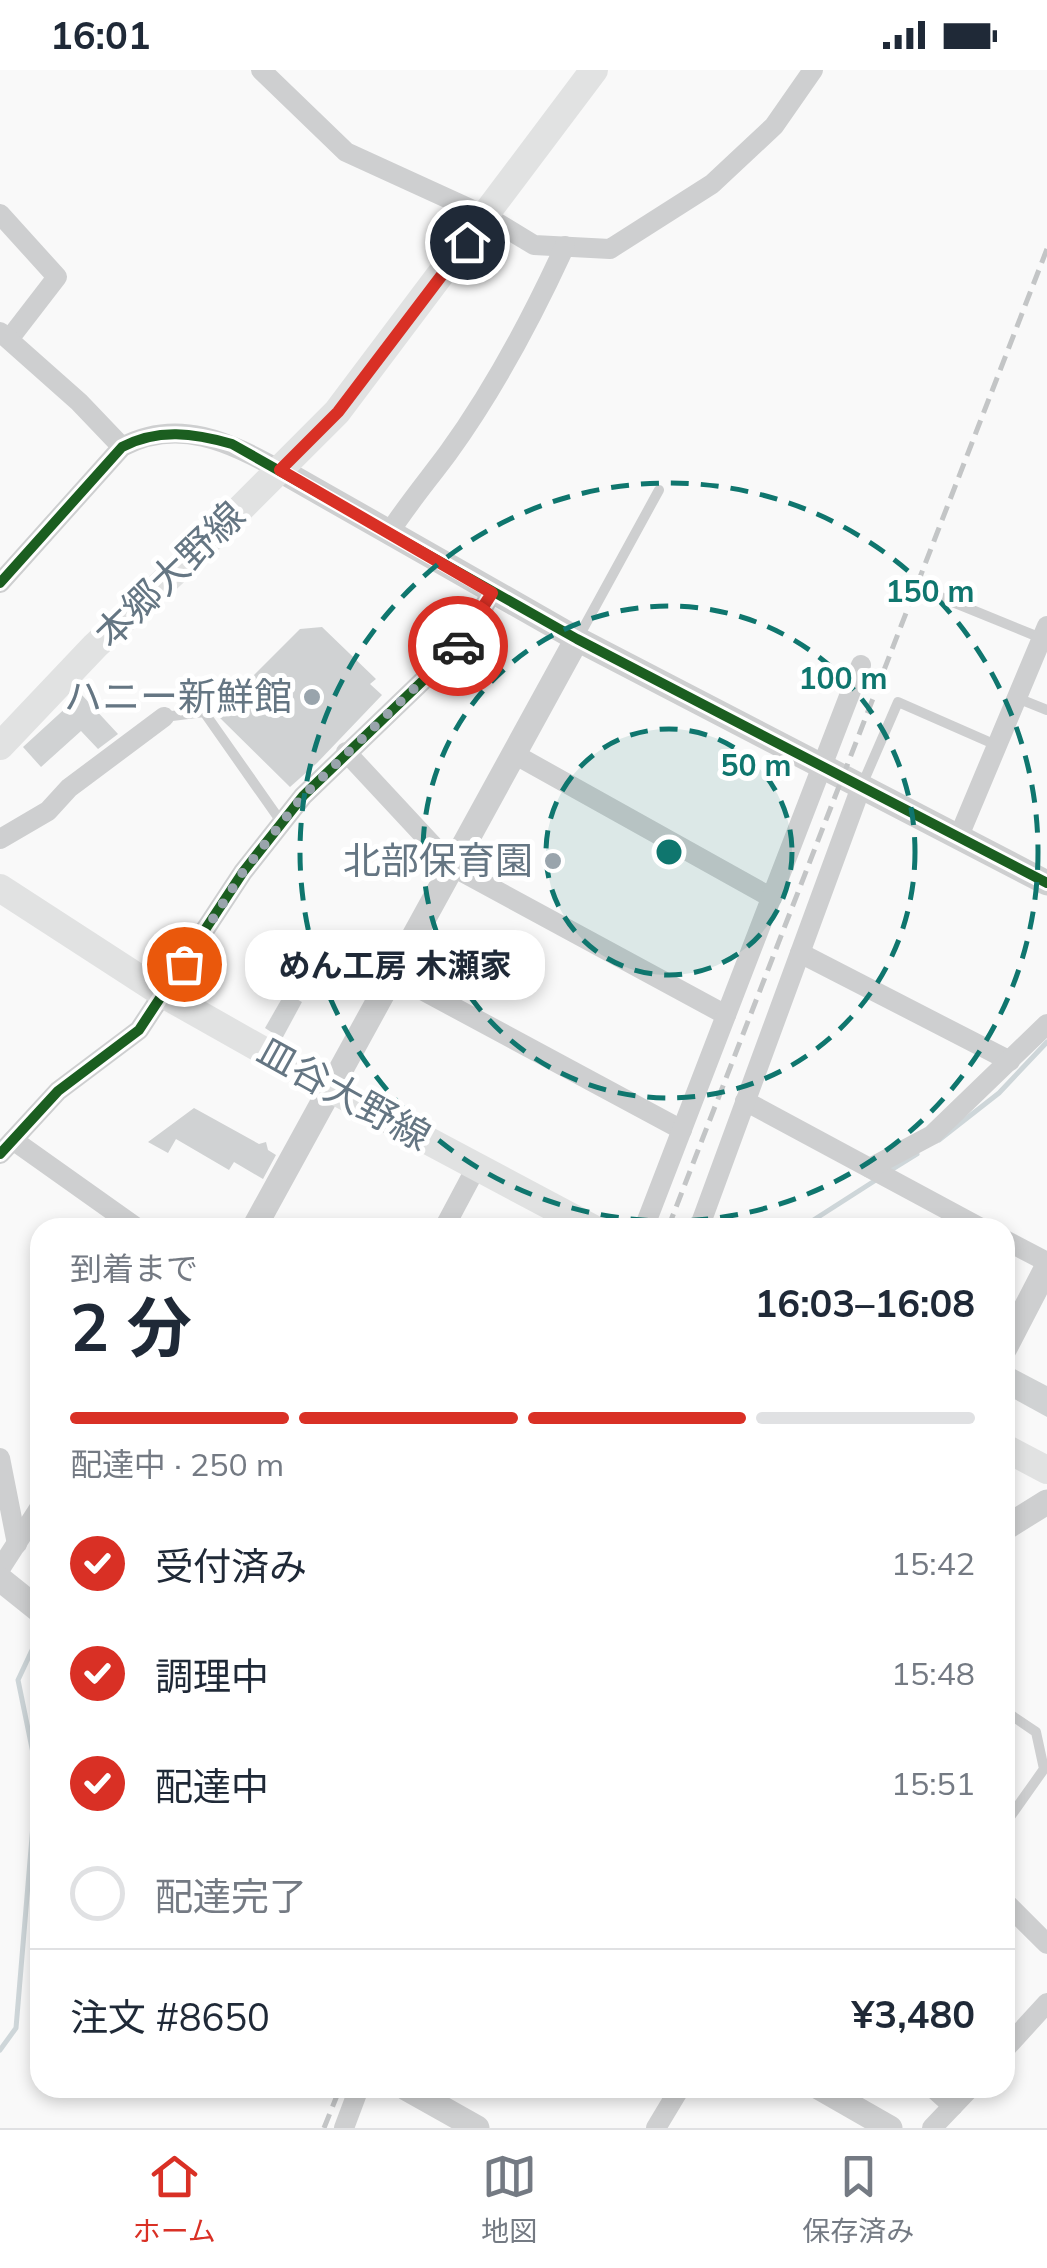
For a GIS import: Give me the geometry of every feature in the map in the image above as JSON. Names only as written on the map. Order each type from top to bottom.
[{"type":"main road","name":"本郷大野線","points":[[0,746],[95,646],[338,412],[594,70]]},
{"type":"main road","name":"皿谷大野線","points":[[0,888],[164,995],[573,1218]]},
{"type":"main road","points":[[1015,1453],[1047,1470]]},
{"type":"street","points":[[261,70],[346,152],[486,216],[534,245],[610,249],[712,184],[774,126],[813,70]]},
{"type":"street","points":[[0,214],[56,277],[5,335],[122,447]]},
{"type":"street","points":[[389,534],[447,454],[526,332],[566,246]]},
{"type":"street","points":[[0,583],[122,447],[136,439],[191,432],[232,444],[577,640],[1047,883]]},
{"type":"street","points":[[117,1218],[7,1147],[58,1091],[140,1030],[243,872],[282,823],[346,752],[461,644],[492,593]]},
{"type":"street","points":[[260,1218],[577,640]]},
{"type":"street","points":[[959,836],[1043,642]]},
{"type":"street","points":[[648,1218],[861,665]]},
{"type":"street","points":[[0,839],[48,811],[69,788],[164,717]]},
{"type":"street","points":[[346,752],[453,867],[726,1015]]},
{"type":"street","points":[[514,754],[772,898]]},
{"type":"street","points":[[703,1218],[861,787]]},
{"type":"street","points":[[800,953],[1010,1061]]},
{"type":"street","points":[[394,975],[682,1130]]},
{"type":"street","points":[[870,1168],[932,1135],[1047,1024]]},
{"type":"street","points":[[745,1101],[962,1218]]},
{"type":"street","points":[[449,1218],[477,1166]]},
{"type":"street","points":[[1015,1246],[1047,1265],[1015,1328]]},
{"type":"street","points":[[0,1458],[17,1544]]},
{"type":"street","points":[[1015,1522],[1047,1502]]},
{"type":"street","points":[[0,1569],[30,1523]]},
{"type":"street","points":[[0,1579],[30,1602]]},
{"type":"street","points":[[1015,1912],[1047,1944]]},
{"type":"street","points":[[1015,2038],[1047,2004]]},
{"type":"street","points":[[344,2128],[355,2098]]},
{"type":"street","points":[[424,2098],[478,2128]]},
{"type":"street","points":[[656,2128],[674,2098]]},
{"type":"street","points":[[838,2098],[890,2128]]},
{"type":"street","points":[[944,2098],[953,2106]]},
{"type":"street","points":[[932,2128],[961,2098]]},
{"type":"lane","points":[[577,640],[659,490]]},
{"type":"lane","points":[[933,594],[1043,642]]},
{"type":"lane","points":[[1017,698],[1047,710]]},
{"type":"lane","points":[[861,787],[898,702],[997,745]]},
{"type":"lane","points":[[164,717],[204,712],[282,823]]},
{"type":"lane","points":[[1015,1718],[1036,1732],[1044,1769],[1015,1810]]},
{"type":"building","points":[[322,627],[376,679],[370,684],[382,695],[290,787],[220,718],[232,705],[228,701],[300,629]]},
{"type":"building","points":[[81,694],[118,734],[98,749],[81,731],[41,767],[23,747]]},
{"type":"building","points":[[285,993],[302,1002],[282,1039],[265,1028]]},
{"type":"building","points":[[194,1108],[259,1144],[266,1142],[268,1150],[276,1155],[263,1179],[234,1162],[229,1170],[176,1139],[168,1153],[148,1142]]},
{"type":"building","points":[[1015,1369],[1047,1386],[1047,1417],[1015,1399]]},
{"type":"waterway","points":[[939,1140],[999,1093],[1047,1042]]},
{"type":"waterway","points":[[888,1172],[917,1154]]},
{"type":"waterway","points":[[817,1218],[879,1178]]},
{"type":"waterway","points":[[30,1654],[18,1680],[30,1738]]},
{"type":"waterway","points":[[0,2050],[16,2028],[30,1861]]},
{"type":"railway","points":[[672,1218],[1047,249]]},
{"type":"railway","points":[[324,2128],[336,2098]]},
{"type":"cycle path","points":[[0,583],[122,447],[149,437],[176,434],[232,444],[577,639],[1047,883]]},
{"type":"cycle path","points":[[0,1154],[58,1091],[139,1030],[243,872],[303,796],[461,644],[492,593]]},
{"type":"way so far","points":[[184,964],[243,872],[303,796],[458,646]]},
{"type":"place","name":"ハニー新鮮館","points":[[312,697]]},
{"type":"place","name":"北部保育園","points":[[553,861]]},
{"type":"place","name":"めん工房 木瀬家","points":[[184,964]]},
{"type":"route","points":[[458,646],[492,593],[280,470],[338,412],[467,242]]}]
